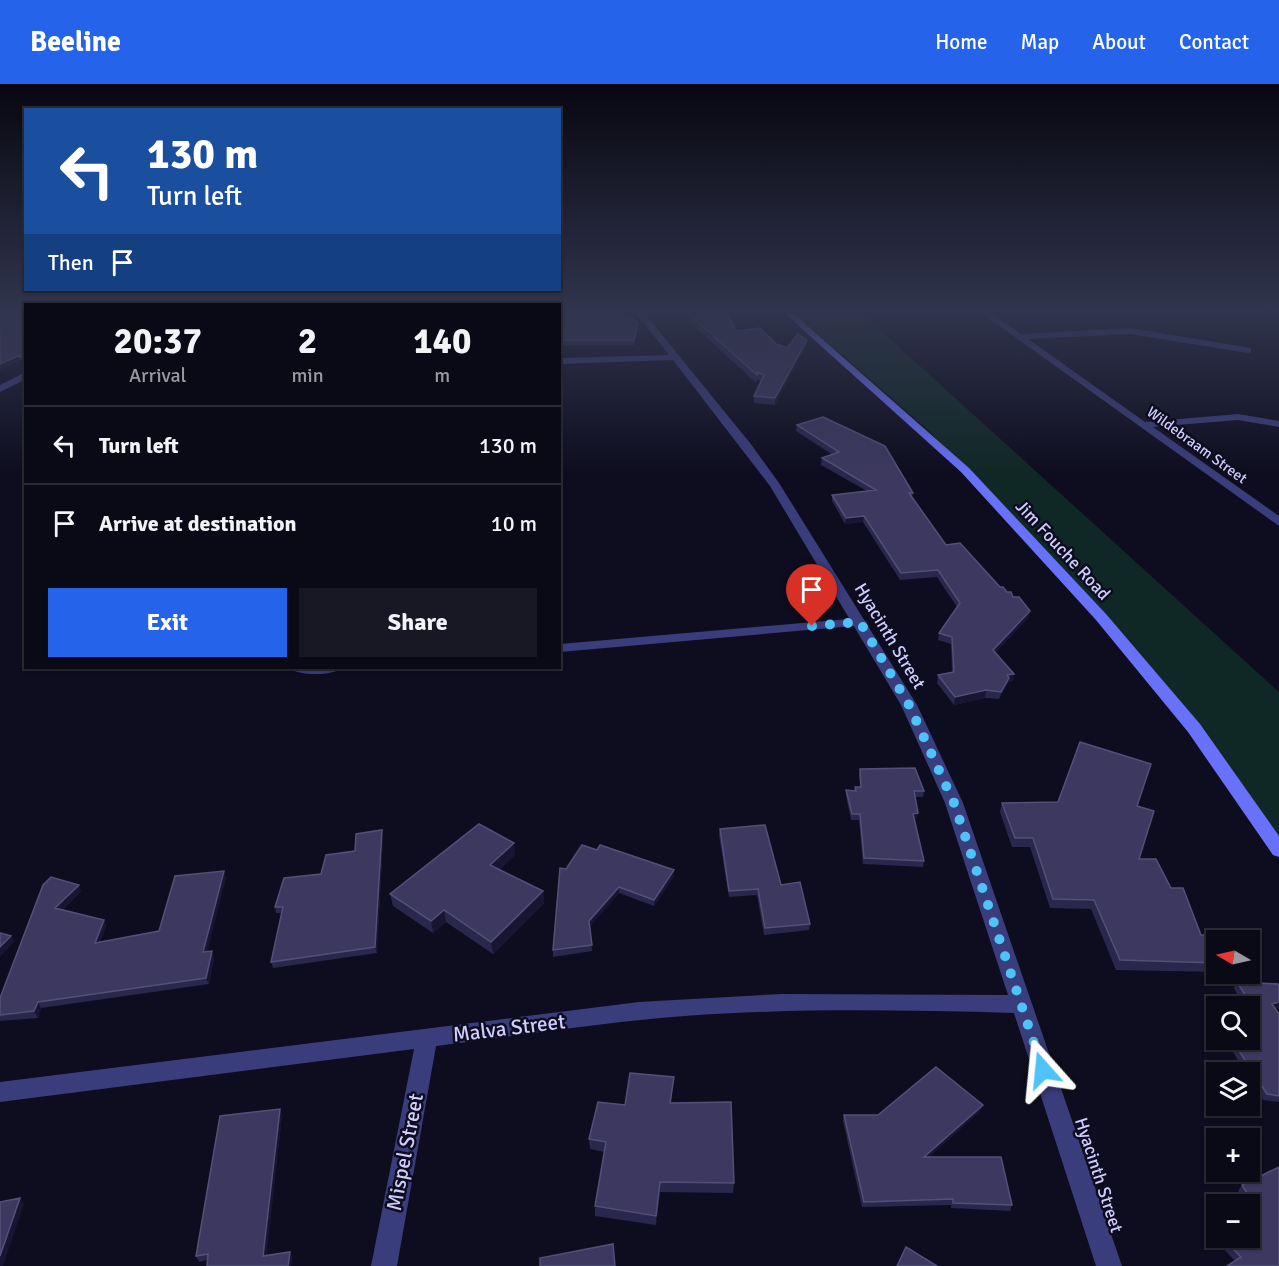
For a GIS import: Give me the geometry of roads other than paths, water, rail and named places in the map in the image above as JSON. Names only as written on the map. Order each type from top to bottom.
[{"type":"street","name":"Hyacinth Street","points":[[682,364],[746,444],[775,485],[909,705],[954,803],[1109,1266]]},
{"type":"street","name":"Jim Fouche Road","points":[[846,364],[965,470],[1101,618],[1194,728],[1279,850]]},
{"type":"street","name":"Wildebraam Street","points":[[1059,364],[1279,522]]},
{"type":"street","points":[[0,389],[24,376]]},
{"type":"street","points":[[0,389],[24,388]]},
{"type":"street","points":[[1143,425],[1224,417],[1248,418],[1279,424]]},
{"type":"street","points":[[561,648],[860,622]]},
{"type":"street","name":"Malva Street","points":[[0,1092],[714,1004],[809,1001],[1021,1004]]},
{"type":"street","name":"Mispel Street","points":[[384,1266],[427,1038]]}]
